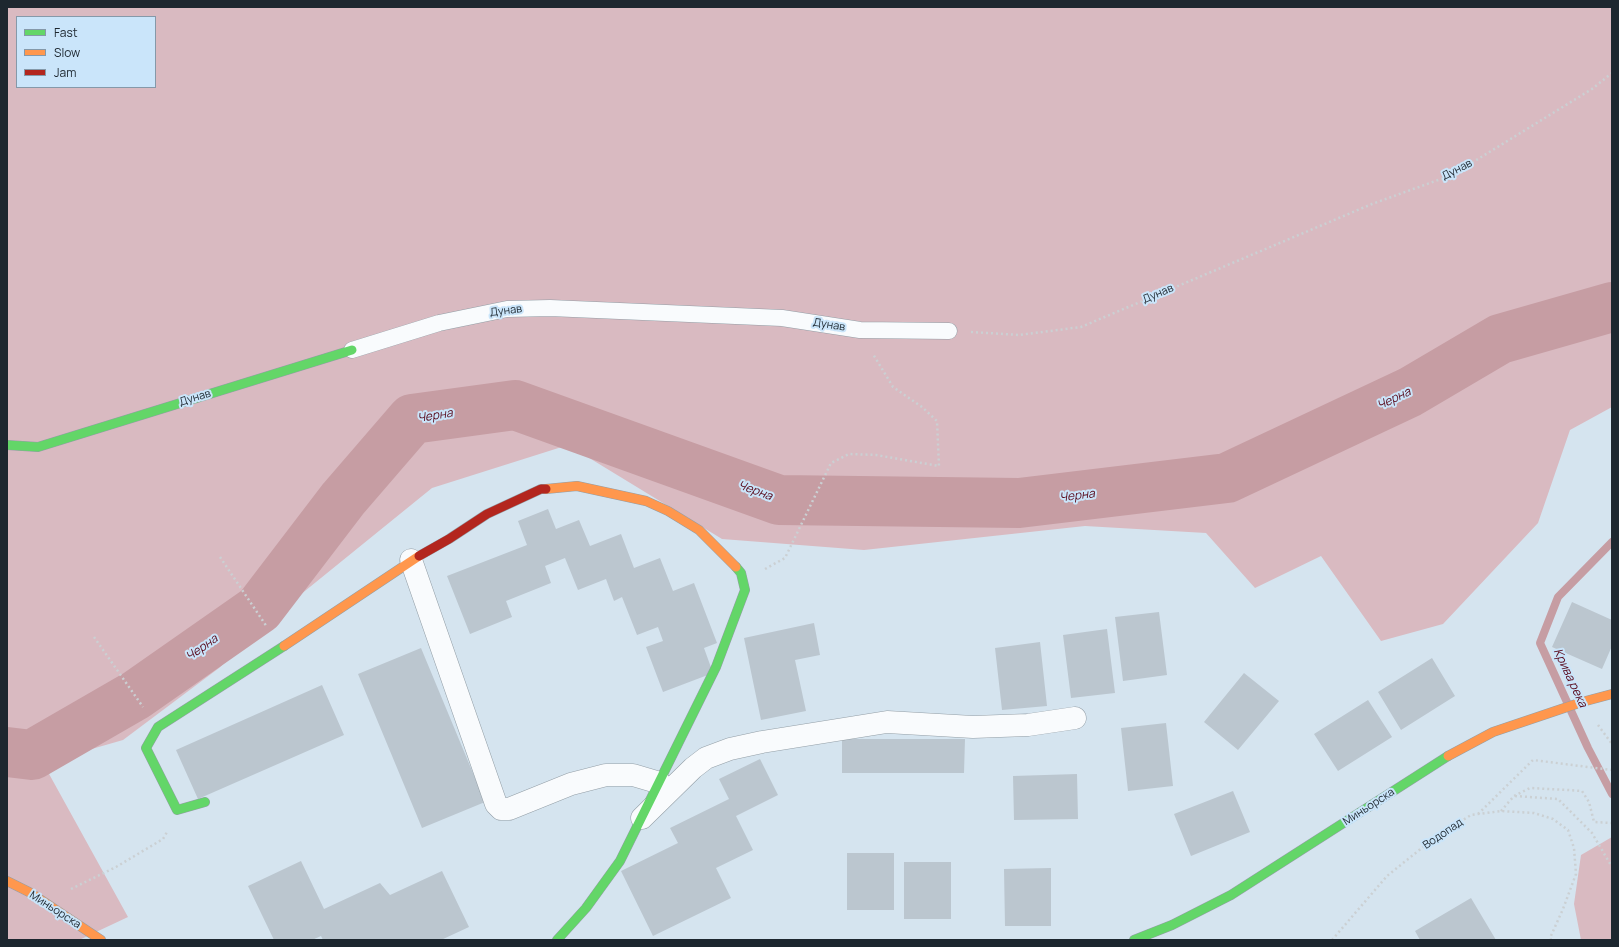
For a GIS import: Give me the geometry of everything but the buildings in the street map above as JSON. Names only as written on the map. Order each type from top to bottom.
[{"type":"street","name":"Дунав","points":[[7,444],[38,447],[352,350]]},
{"type":"street","points":[[205,802],[177,810],[146,748],[158,727],[280,648],[411,560],[449,539],[486,514],[541,489],[577,486],[646,501],[668,511],[699,530],[741,573],[745,590],[716,667],[660,783],[620,861],[586,908],[557,940]]},
{"type":"street","points":[[411,560],[496,804],[501,809],[509,809],[571,784],[606,775],[633,775],[660,783]]},
{"type":"street","name":"Миньорска","points":[[1134,940],[1172,925],[1231,895],[1453,753],[1493,732],[1582,702],[1612,694]]},
{"type":"street","points":[[641,819],[693,768],[706,758],[730,749],[762,742],[887,722],[973,727],[1028,725],[1075,718]]},
{"type":"street","name":"Миньорска","points":[[7,881],[29,892],[101,940]]},
{"type":"lane","name":"Дунав","points":[[352,350],[439,323],[507,309],[550,308],[782,318],[860,330],[949,331]]},
{"type":"path","name":"Дунав","points":[[949,331],[1018,335],[1081,327],[1372,204],[1452,175],[1592,89],[1612,74]]},
{"type":"path","points":[[785,558],[831,463],[849,454],[876,455],[939,466],[937,421],[922,407],[893,387],[860,330]]},
{"type":"path","points":[[220,557],[280,648]]},
{"type":"path","points":[[94,637],[158,727]]},
{"type":"path","points":[[1478,814],[1534,760],[1612,770]]},
{"type":"path","points":[[1501,811],[1514,796],[1530,788],[1582,792],[1589,802],[1594,822],[1612,823]]},
{"type":"path","points":[[1514,796],[1558,799],[1592,833],[1612,867]]},
{"type":"path","points":[[69,890],[116,867],[164,839],[177,810]]},
{"type":"path","name":"Водопад","points":[[1332,940],[1387,876],[1433,839],[1471,815],[1501,811],[1534,813],[1553,819],[1568,830],[1574,848],[1576,874],[1564,909],[1550,938],[1551,940]]},
{"type":"shaded area","points":[[7,7],[1612,7],[1612,407],[1570,430],[1538,523],[1443,624],[1381,641],[1321,556],[1255,588],[1206,533],[1085,526],[864,550],[722,539],[568,445],[432,488],[300,595],[219,668],[123,740],[43,763],[128,917],[79,940],[7,940]]},
{"type":"shaded area","points":[[1612,837],[1612,940],[1581,940],[1574,904],[1581,855]]},
{"type":"waterway","name":"Черна","points":[[7,752],[32,755],[136,695],[259,609],[343,499],[412,419],[515,405],[779,500],[1019,503],[1227,478],[1410,392],[1500,339],[1612,307]]},
{"type":"waterway","name":"Крива река","points":[[1612,542],[1558,597],[1540,643],[1588,748],[1612,794]]},
{"type":"traffic: fast","points":[[7,445],[38,447],[352,350]]},
{"type":"traffic: fast","points":[[557,940],[586,908],[620,861],[716,667],[745,590],[741,573],[736,567]]},
{"type":"traffic: fast","points":[[205,802],[177,810],[146,748],[158,727],[284,646]]},
{"type":"traffic: fast","points":[[1134,940],[1172,925],[1231,895],[1448,756]]},
{"type":"traffic: slow","points":[[546,489],[577,486],[646,501],[668,511],[699,530],[736,567]]},
{"type":"traffic: slow","points":[[284,646],[419,556]]},
{"type":"traffic: slow","points":[[1448,756],[1493,732],[1582,702],[1612,694]]},
{"type":"traffic: slow","points":[[7,881],[29,892],[101,940]]},
{"type":"traffic: jam","points":[[419,556],[449,539],[487,514],[541,489],[546,489]]}]
